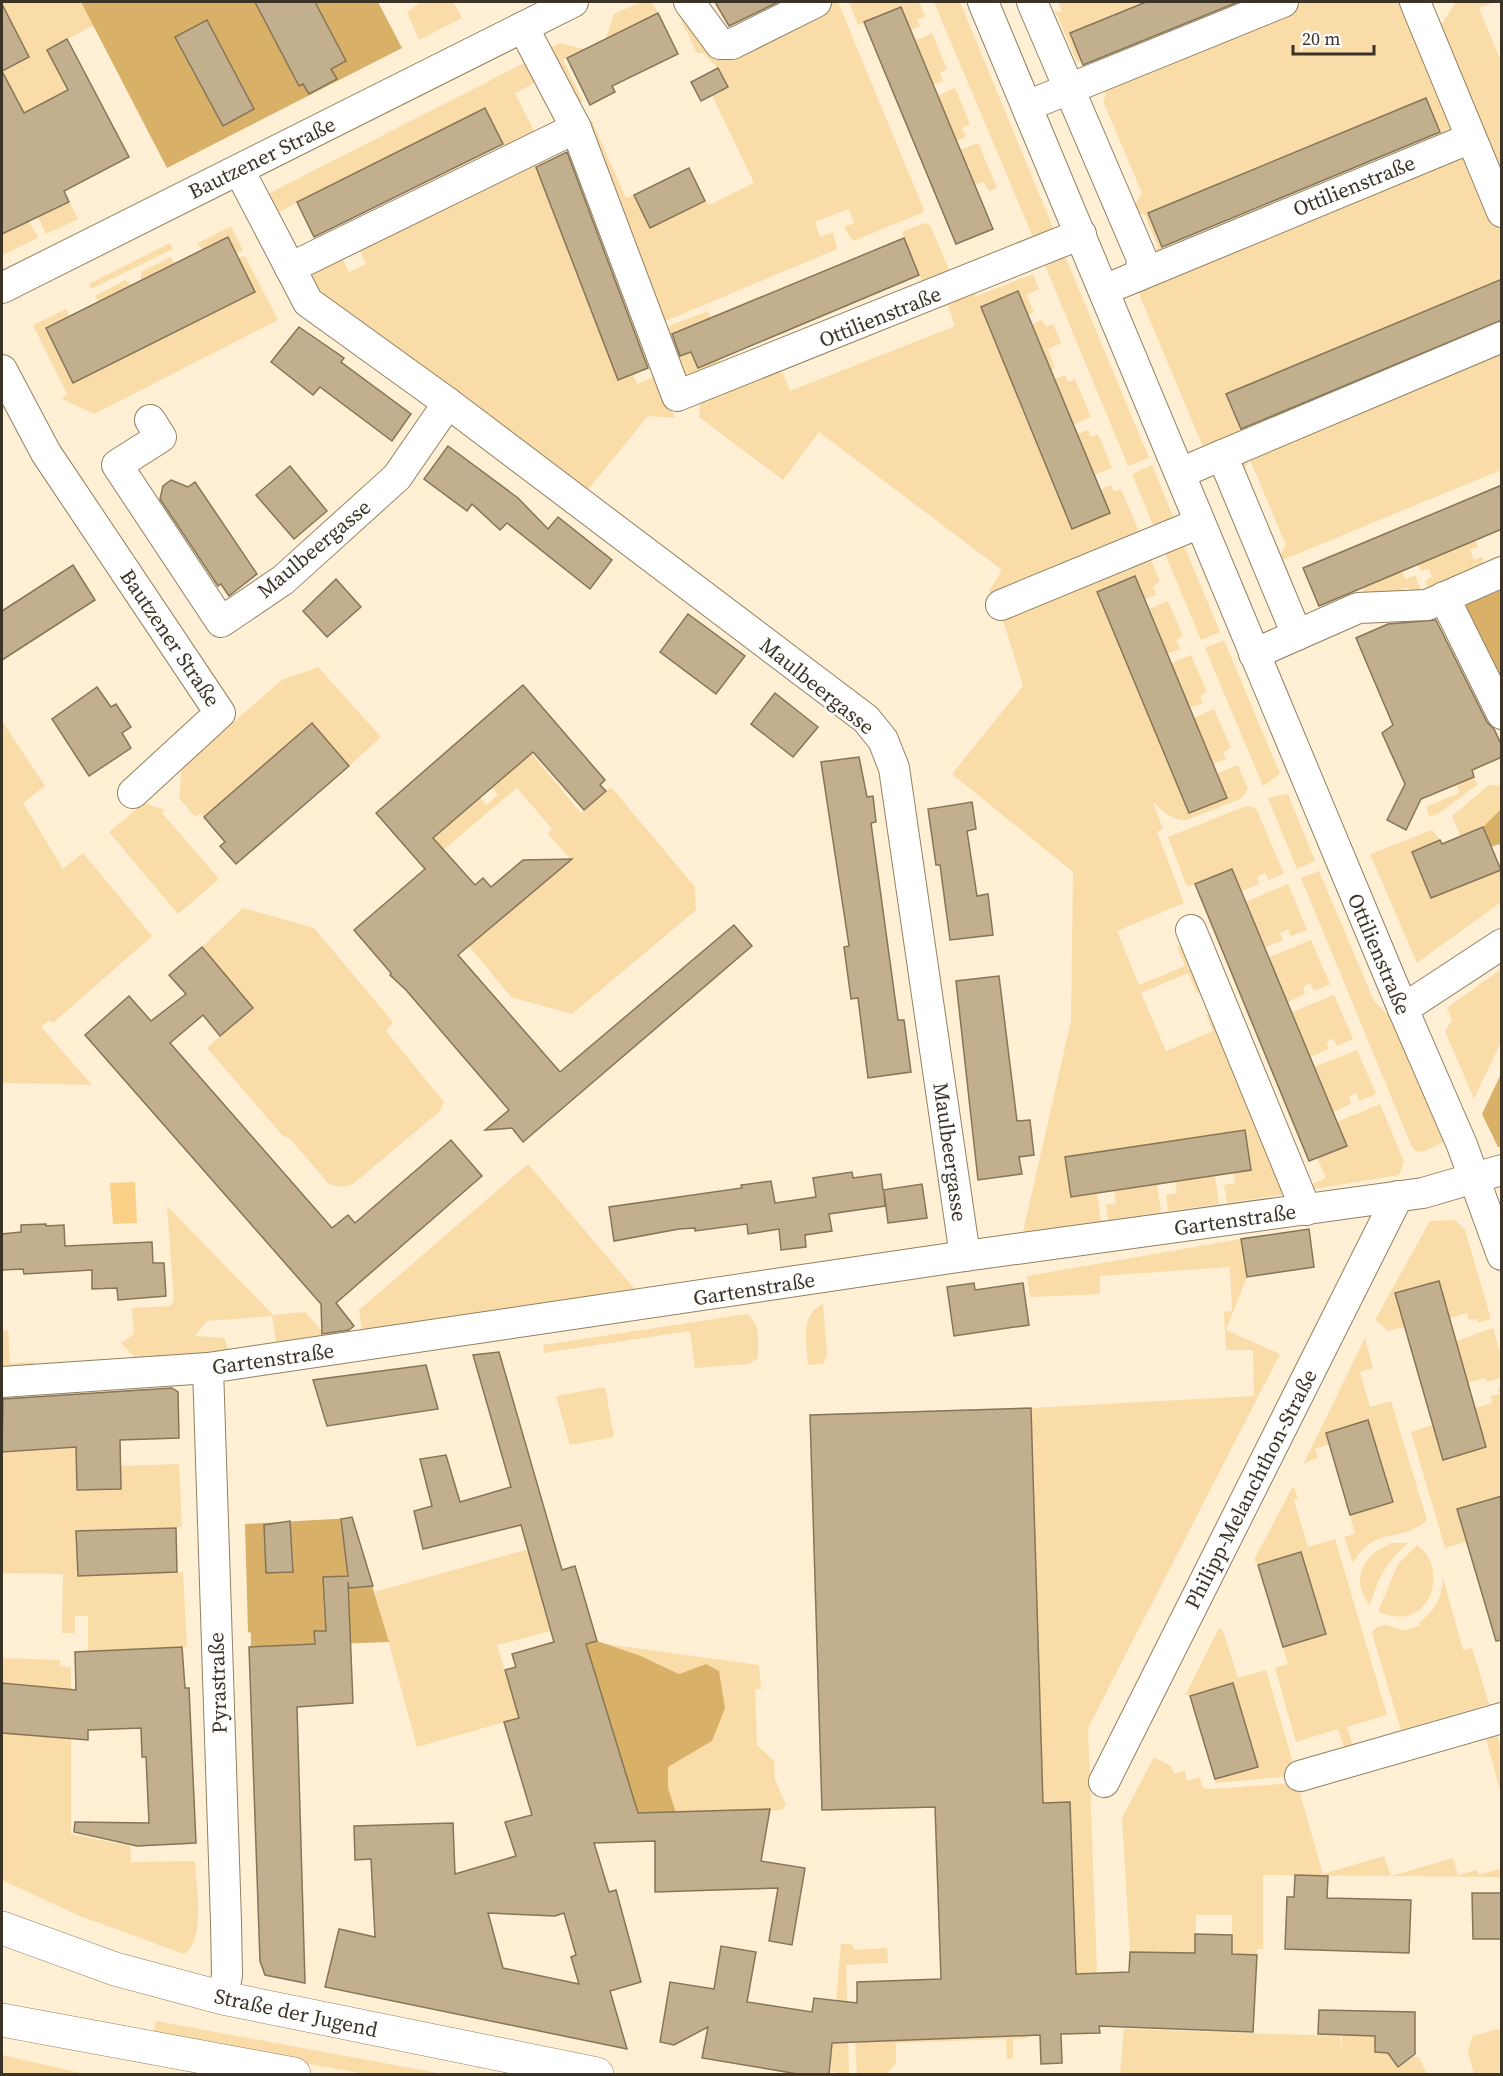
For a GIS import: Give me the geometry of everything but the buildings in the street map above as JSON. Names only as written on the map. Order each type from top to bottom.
[{"type":"main road","name":"Straße der Jugend","points":[[2,1928],[115,1969],[223,1998],[597,2074]]},
{"type":"main road","points":[[2,2020],[294,2074]]},
{"type":"street","name":"Bautzener Straße","points":[[2,288],[573,2]]},
{"type":"street","points":[[689,2],[720,44],[732,44],[816,2]]},
{"type":"street","name":"Ottilienstraße","points":[[983,2],[1402,1009],[1487,1173],[1502,1255]]},
{"type":"street","points":[[1032,2],[1142,259],[1140,274]]},
{"type":"street","points":[[1027,106],[1283,2]]},
{"type":"street","points":[[1415,2],[1502,212]]},
{"type":"street","points":[[290,268],[576,128],[523,27]]},
{"type":"street","name":"Ottilienstraße","points":[[576,128],[677,396],[1081,234]]},
{"type":"street","name":"Ottilienstraße","points":[[1104,290],[1471,138]]},
{"type":"street","name":"Maulbeergasse","points":[[239,170],[308,302],[448,403],[866,720],[883,740],[894,768],[965,1256]]},
{"type":"street","points":[[1180,473],[1502,337]]},
{"type":"street","name":"Bautzener Straße","points":[[2,370],[46,453],[220,712],[133,793]]},
{"type":"street","name":"Maulbeergasse","points":[[150,420],[161,437],[117,465],[220,622],[284,580],[397,477],[448,403]]},
{"type":"street","points":[[1222,455],[1297,635]]},
{"type":"street","points":[[1001,605],[1200,523]]},
{"type":"street","points":[[1254,654],[1358,608],[1427,605],[1502,572]]},
{"type":"street","points":[[1444,597],[1502,714]]},
{"type":"street","points":[[1191,930],[1306,1210]]},
{"type":"street","points":[[1402,1009],[1502,944]]},
{"type":"street","name":"Gartenstraße","points":[[2,1382],[208,1368],[965,1256],[1423,1193],[1487,1173]]},
{"type":"street","name":"Philipp-Melanchthon-Straße","points":[[1104,1782],[1398,1196]]},
{"type":"street","name":"Pyrastraße","points":[[208,1368],[226,1922],[227,1975],[223,1998]]},
{"type":"street","points":[[1300,1776],[1502,1718]]},
{"type":"shaded area","points":[[2,2],[81,2],[94,25],[48,50],[68,90],[24,113],[2,71],[28,57]]},
{"type":"shaded area","points":[[81,2],[255,2],[258,8],[270,2],[297,2],[264,19],[299,86],[346,61],[315,2],[378,2],[402,48],[167,168]],"holes":[[[207,20],[254,109],[223,126],[175,37]]]},
{"type":"shaded area","points":[[421,2],[453,2],[462,18],[419,40],[407,12]]},
{"type":"shaded area","points":[[641,2],[652,2],[658,13],[606,38],[614,14]]},
{"type":"shaded area","points":[[672,2],[680,2],[739,50],[832,2],[838,2],[924,210],[922,213],[853,241],[844,227],[854,223],[849,209],[815,222],[820,237],[833,232],[837,249],[668,320],[656,320],[584,125],[592,121],[626,198],[634,195],[650,228],[705,201],[709,205],[754,183],[712,95],[728,87],[718,68],[703,53],[697,53]]},
{"type":"shaded area","points":[[849,2],[919,2],[925,16],[917,20],[920,26],[911,30],[901,7],[858,25]]},
{"type":"shaded area","points":[[934,2],[960,2],[1054,230],[1035,242]]},
{"type":"shaded area","points":[[1058,2],[1146,2],[1070,33],[1081,60],[1077,62],[1056,13],[1042,9],[1062,12]]},
{"type":"shaded area","points":[[1302,2],[1408,2],[1456,128],[1444,141],[1426,98],[1148,213],[1163,251],[1151,257],[1158,247],[1145,215],[1131,211],[1142,193],[1103,101],[1106,95],[1101,83]]},
{"type":"shaded area","points":[[1456,2],[1495,2],[1479,8],[1501,61],[1501,191],[1436,33]]},
{"type":"shaded area","points":[[932,33],[947,69],[940,73],[943,81],[933,85],[915,41]]},
{"type":"shaded area","points":[[559,43],[584,49],[563,60],[583,101],[572,102],[547,50]]},
{"type":"shaded area","points":[[532,59],[541,80],[515,93],[538,139],[508,154],[484,108],[273,215],[264,196]]},
{"type":"shaded area","points":[[955,88],[970,124],[962,128],[966,137],[956,141],[938,96]]},
{"type":"shaded area","points":[[978,143],[997,188],[989,191],[984,182],[975,185],[960,150]]},
{"type":"shaded area","points":[[1465,154],[1473,164],[1501,232],[1501,279],[1227,394],[1242,431],[1203,447],[1135,284]]},
{"type":"shaded area","points":[[532,156],[618,380],[633,374],[637,384],[659,375],[675,418],[648,416],[586,492],[318,298],[303,271],[339,252],[349,272],[366,264],[357,245]]},
{"type":"shaded area","points":[[69,202],[78,219],[46,234],[38,217]]},
{"type":"shaded area","points":[[29,221],[38,238],[2,255],[2,235]]},
{"type":"shaded area","points":[[924,223],[930,225],[953,279],[925,290],[902,232]]},
{"type":"shaded area","points":[[231,226],[243,251],[236,254],[202,250],[198,243]]},
{"type":"shaded area","points":[[170,243],[173,249],[91,289],[89,284]]},
{"type":"shaded area","points":[[245,256],[278,320],[94,414],[62,399],[67,394],[33,325],[66,309],[70,317],[46,329],[74,383],[146,346],[95,296],[125,280],[131,285],[141,280],[141,272],[171,257],[175,264],[154,274]]},
{"type":"shaded area","points":[[1065,256],[1149,458],[1128,466],[1044,263]]},
{"type":"shaded area","points":[[1033,274],[1039,289],[1026,295],[1034,312],[1028,315],[1018,292],[981,307],[1072,528],[1100,490],[1111,485],[1114,492],[1121,489],[1142,539],[994,603],[989,591],[1002,570],[819,432],[783,480],[699,417],[701,396],[774,370],[783,374],[790,391],[955,326],[948,305],[937,309],[935,304],[972,288],[976,296]]},
{"type":"shaded area","points":[[708,311],[711,318],[683,331],[698,368],[719,359],[725,373],[687,387],[662,335],[671,325]]},
{"type":"shaded area","points":[[1042,320],[1046,327],[1053,324],[1061,343],[1048,349],[1055,368],[1051,370],[1032,324]]},
{"type":"shaded area","points":[[1501,344],[1501,470],[1275,563],[1286,545],[1250,460],[1238,477],[1230,457]]},
{"type":"shaded area","points":[[1065,375],[1068,382],[1075,379],[1091,417],[1073,425],[1055,379]]},
{"type":"shaded area","points":[[1088,430],[1091,437],[1098,434],[1112,468],[1094,475],[1077,434]]},
{"type":"shaded area","points":[[1152,465],[1174,519],[1155,530],[1132,474]]},
{"type":"shaded area","points":[[1475,540],[1478,547],[1470,550],[1474,560],[1482,557],[1488,571],[1432,596],[1425,581],[1432,577],[1429,568],[1421,571],[1418,564]]},
{"type":"shaded area","points":[[1183,543],[1220,632],[1201,640],[1163,549]]},
{"type":"shaded area","points":[[1148,552],[1160,582],[1153,586],[1156,595],[1145,599],[1135,576],[1097,592],[1189,813],[1227,798],[1217,774],[1238,765],[1248,789],[1242,798],[1187,820],[1172,817],[1153,802],[1163,829],[1157,832],[1184,903],[1117,931],[1139,985],[1185,966],[1177,946],[1190,947],[1203,989],[1197,993],[1188,973],[1141,993],[1166,1051],[1213,1031],[1206,1014],[1220,1020],[1294,1193],[1227,1203],[1224,1185],[1235,1183],[1234,1173],[1251,1170],[1245,1131],[1065,1158],[1071,1197],[1097,1194],[1101,1221],[1023,1232],[1071,1021],[1073,872],[952,774],[1023,686],[1001,613]]},
{"type":"shaded area","points":[[1402,571],[1406,579],[1415,575],[1424,599],[1414,598],[1409,588],[1401,589],[1397,595],[1368,601],[1362,587]]},
{"type":"shaded area","points":[[1501,581],[1501,695],[1457,601]]},
{"type":"shaded area","points":[[1168,601],[1183,636],[1176,640],[1180,649],[1167,654],[1149,609]]},
{"type":"shaded area","points":[[1224,640],[1280,774],[1263,786],[1205,648]]},
{"type":"shaded area","points":[[1191,655],[1207,692],[1200,696],[1203,703],[1190,708],[1171,663]]},
{"type":"shaded area","points":[[318,667],[381,737],[349,766],[311,723],[272,758],[293,783],[243,783],[204,817],[200,813],[195,817],[179,798],[182,767],[282,680]]},
{"type":"shaded area","points":[[1214,709],[1231,748],[1223,752],[1226,759],[1213,764],[1194,718]]},
{"type":"shaded area","points":[[2,721],[45,786],[23,803],[63,869],[83,853],[152,936],[53,1023],[49,1020],[41,1027],[92,1085],[2,1083]]},
{"type":"shaded area","points":[[531,753],[581,813],[611,787],[695,887],[696,910],[572,1014],[511,997],[469,946],[568,862],[573,862],[548,834],[552,829],[517,788],[443,850],[433,838],[480,798],[486,805],[498,795],[492,787]]},
{"type":"shaded area","points":[[1474,777],[1477,785],[1439,813],[1429,817],[1426,807],[1459,793],[1457,784]]},
{"type":"shaded area","points":[[1489,785],[1501,786],[1501,809],[1483,827],[1461,837],[1452,816]]},
{"type":"shaded area","points":[[1288,794],[1315,861],[1297,869],[1268,798]]},
{"type":"shaded area","points":[[144,803],[165,810],[162,813],[219,879],[178,914],[109,832]]},
{"type":"shaded area","points":[[1246,806],[1256,808],[1284,874],[1269,880],[1265,873],[1257,877],[1259,884],[1242,891],[1232,869],[1187,887],[1168,837]]},
{"type":"shaded area","points":[[1501,809],[1501,848],[1499,844],[1491,847],[1483,827]]},
{"type":"shaded area","points":[[1432,830],[1440,840],[1413,852],[1431,898],[1501,870],[1501,902],[1417,963],[1370,854]]},
{"type":"shaded area","points":[[1319,871],[1374,1001],[1392,1019],[1444,1142],[1425,1151],[1417,1152],[1411,1145],[1301,878]]},
{"type":"shaded area","points":[[1288,884],[1307,930],[1291,936],[1288,929],[1280,933],[1283,940],[1265,947],[1246,902]]},
{"type":"shaded area","points":[[243,908],[314,928],[393,1022],[386,1031],[444,1102],[440,1111],[353,1184],[342,1187],[330,1185],[290,1139],[282,1135],[207,1048],[220,1036],[202,947]]},
{"type":"shaded area","points":[[1311,940],[1330,984],[1314,991],[1310,983],[1303,987],[1305,994],[1288,1002],[1269,957]]},
{"type":"shaded area","points":[[1501,969],[1501,1042],[1474,1099],[1445,1031],[1452,1020],[1447,1008]]},
{"type":"shaded area","points":[[1334,995],[1353,1039],[1337,1046],[1333,1039],[1326,1042],[1329,1049],[1310,1057],[1292,1012]]},
{"type":"shaded area","points":[[1357,1050],[1376,1094],[1360,1101],[1356,1093],[1349,1097],[1351,1104],[1333,1112],[1314,1067]]},
{"type":"shaded area","points":[[1501,1074],[1502,1147],[1498,1147],[1482,1114]]},
{"type":"shaded area","points":[[1380,1104],[1404,1162],[1399,1175],[1314,1189],[1313,1184],[1326,1178],[1317,1158],[1346,1146],[1337,1122]]},
{"type":"shaded area","points":[[528,1164],[634,1288],[634,1291],[362,1331],[359,1310]]},
{"type":"shaded area","points":[[1215,1176],[1219,1204],[1168,1211],[1166,1195],[1177,1193],[1175,1182]]},
{"type":"shaded area","points":[[135,1182],[137,1223],[113,1224],[110,1183]]},
{"type":"shaded area","points":[[1157,1185],[1161,1212],[1108,1220],[1106,1205],[1116,1203],[1114,1191]]},
{"type":"shaded area","points":[[167,1206],[273,1315],[305,1312],[322,1331],[322,1342],[277,1347],[272,1316],[207,1321],[195,1336],[224,1338],[230,1353],[134,1361],[134,1356],[121,1343],[134,1334],[132,1308],[170,1306],[174,1301]]},
{"type":"shaded area","points":[[1455,1220],[1465,1230],[1491,1319],[1478,1323],[1477,1319],[1469,1320],[1467,1313],[1450,1318],[1438,1281],[1395,1293],[1405,1327],[1388,1331],[1375,1320],[1430,1221]]},
{"type":"shaded area","points":[[1241,1239],[1247,1277],[1226,1330],[1280,1354],[1088,1728],[1097,1973],[1066,1974],[1075,1941],[1070,1802],[1043,1803],[1031,1408],[1254,1396],[1253,1350],[1226,1350],[1224,1312],[1232,1311],[1230,1267],[1100,1276],[1100,1294],[1030,1297],[1027,1276]]},
{"type":"shaded area","points":[[823,1304],[827,1355],[823,1364],[808,1365],[807,1322],[815,1309]]},
{"type":"shaded area","points":[[747,1314],[755,1323],[758,1340],[758,1358],[749,1364],[695,1368],[690,1331],[544,1353],[543,1345]]},
{"type":"shaded area","points":[[1493,1328],[1501,1357],[1501,1378],[1487,1382],[1485,1378],[1468,1383],[1456,1341]]},
{"type":"shaded area","points":[[8,1330],[10,1363],[35,1362],[29,1370],[2,1369],[2,1331]]},
{"type":"shaded area","points":[[1365,1338],[1373,1368],[1360,1372],[1370,1407],[1391,1401],[1427,1520],[1408,1532],[1380,1538],[1371,1543],[1353,1563],[1344,1537],[1355,1534],[1350,1515],[1393,1502],[1368,1420],[1326,1433],[1329,1444],[1315,1449],[1318,1458],[1304,1463]]},
{"type":"shaded area","points":[[605,1387],[614,1437],[570,1445],[556,1396]]},
{"type":"shaded area","points":[[1501,1387],[1501,1496],[1457,1509],[1466,1542],[1445,1548],[1411,1432],[1433,1425],[1443,1459],[1486,1447],[1475,1408],[1492,1403],[1491,1396],[1500,1394],[1498,1388]]},
{"type":"shaded area","points":[[76,1447],[77,1490],[120,1466],[179,1464],[182,1527],[77,1531],[79,1576],[183,1572],[187,1647],[88,1653],[88,1616],[75,1616],[75,1633],[62,1633],[63,1574],[2,1573],[2,1452]]},
{"type":"shaded area","points":[[1293,1486],[1298,1498],[1294,1500],[1308,1547],[1335,1539],[1387,1715],[1347,1727],[1353,1745],[1344,1748],[1338,1729],[1296,1742],[1275,1668],[1288,1664],[1283,1647],[1326,1634],[1301,1552],[1258,1565],[1254,1560]]},
{"type":"shaded area","points":[[352,1518],[389,1642],[249,1647],[251,1633],[248,1632],[245,1524]]},
{"type":"shaded area","points":[[1392,1543],[1408,1543],[1384,1571],[1370,1605],[1360,1586],[1363,1568],[1374,1553]]},
{"type":"shaded area","points":[[1417,1545],[1425,1552],[1433,1571],[1433,1582],[1427,1602],[1420,1610],[1402,1617],[1378,1612],[1398,1564]]},
{"type":"shaded area","points":[[529,1549],[551,1631],[497,1645],[519,1718],[417,1747],[375,1592]]},
{"type":"shaded area","points":[[1443,1578],[1463,1650],[1472,1648],[1489,1704],[1401,1730],[1372,1633],[1382,1625],[1403,1630],[1420,1625],[1419,1622],[1437,1603]]},
{"type":"shaded area","points":[[1219,1628],[1223,1631],[1238,1678],[1266,1670],[1295,1770],[1292,1776],[1215,1783],[1215,1779],[1258,1766],[1233,1684],[1190,1696],[1186,1694]]},
{"type":"shaded area","points":[[597,1641],[641,1656],[679,1674],[706,1664],[719,1671],[725,1708],[712,1741],[668,1767],[668,1788],[676,1812],[638,1813],[586,1644]]},
{"type":"shaded area","points":[[606,1644],[759,1665],[761,1689],[755,1689],[757,1745],[774,1761],[775,1780],[786,1805],[782,1810],[676,1812],[668,1788],[668,1767],[712,1741],[706,1664],[679,1674],[641,1656]]},
{"type":"shaded area","points":[[2,1658],[60,1660],[60,1666],[71,1667],[71,1834],[130,1846],[131,1862],[195,1861],[198,1897],[197,1925],[191,1947],[184,1954],[80,1916],[2,1880],[2,1733],[58,1737],[63,1689],[2,1683]]},
{"type":"shaded area","points":[[1496,1730],[1501,1750],[1501,1794],[1486,1739],[1464,1745],[1463,1740]]},
{"type":"shaded area","points":[[1154,1757],[1171,1766],[1174,1774],[1185,1771],[1187,1781],[1199,1777],[1203,1787],[1208,1789],[1313,1782],[1318,1787],[1300,1793],[1323,1874],[1384,1856],[1391,1876],[1453,1858],[1458,1875],[1477,1870],[1479,1875],[1501,1868],[1501,1877],[1263,1875],[1263,1949],[1257,1949],[1257,1955],[1232,1954],[1232,1915],[1196,1915],[1195,1953],[1130,1952],[1122,1818]]},
{"type":"shaded area","points":[[841,1944],[851,1944],[855,1950],[887,1948],[888,1963],[846,1965],[849,2074],[836,2074],[830,2071]]},
{"type":"shaded area","points":[[156,2021],[443,2074],[365,2074],[153,2036]]},
{"type":"shaded area","points":[[1501,2028],[1501,2074],[1474,2074],[1468,2051],[1473,2036]]},
{"type":"shaded area","points":[[1124,2029],[1340,2036],[1342,2052],[1342,2035],[1375,2036],[1375,2052],[1391,2054],[1399,2063],[1404,2063],[1411,2057],[1419,2057],[1427,2074],[1120,2074]]},
{"type":"shaded area","points":[[1029,2036],[1029,2038],[1013,2039],[1013,2058],[1007,2059],[1006,2039],[896,2043],[896,2063],[887,2074],[857,2074],[855,2042]]},
{"type":"shaded area","points":[[2,2055],[85,2074],[2,2074]]}]
